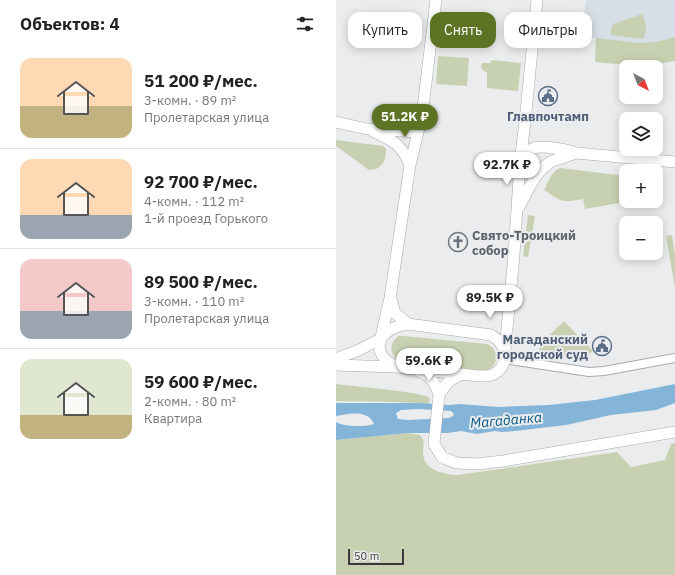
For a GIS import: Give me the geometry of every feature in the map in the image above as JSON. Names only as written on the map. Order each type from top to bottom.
[{"type":"street","points":[[396,367],[389,363],[381,354],[380,340],[390,298],[410,165],[422,116],[436,0]]},
{"type":"street","points":[[336,365],[396,367],[489,376],[499,370],[502,365],[514,255],[520,162],[537,0]]},
{"type":"street","points":[[336,122],[367,129],[418,132]]},
{"type":"street","points":[[367,129],[392,140],[401,148],[410,165]]},
{"type":"street","points":[[524,133],[528,142],[539,147],[576,153],[675,162]]},
{"type":"street","points":[[520,162],[530,150],[539,147]]},
{"type":"street","points":[[517,211],[532,183],[543,168],[554,160],[576,153]]},
{"type":"street","points":[[390,298],[395,313],[408,324]]},
{"type":"street","points":[[483,333],[496,330],[507,316]]},
{"type":"street","points":[[336,359],[348,356],[380,340],[390,329],[408,324],[491,335],[500,341],[504,356]]},
{"type":"street","points":[[504,356],[589,372],[604,371],[675,358]]},
{"type":"street","points":[[409,368],[429,376],[435,384],[439,395]]},
{"type":"street","points":[[465,374],[454,377],[443,388],[439,395],[433,441],[437,451],[446,459],[458,463],[477,464],[503,461],[675,432]]},
{"type":"shaded area","points":[[586,0],[675,0],[675,61],[663,63],[663,60],[619,60],[619,64],[595,62],[596,38],[592,37],[592,12],[584,12]]},
{"type":"green space","points":[[642,14],[646,26],[643,39],[611,35],[613,24]]},
{"type":"green space","points":[[675,37],[675,61],[663,63],[663,60],[619,60],[619,64],[595,62],[596,38],[639,43],[656,42]]},
{"type":"green space","points":[[438,56],[469,58],[467,86],[436,84]]},
{"type":"green space","points":[[492,60],[521,63],[518,91],[487,88],[487,73],[481,68],[482,63],[490,63]]},
{"type":"green space","points":[[336,140],[383,146],[386,149],[384,161],[377,169],[369,170],[336,146]]},
{"type":"green space","points":[[560,168],[619,175],[619,203],[585,209],[583,199],[566,201],[558,199],[544,190],[552,174]]},
{"type":"green space","points":[[528,215],[535,216],[528,257],[523,256]]},
{"type":"green space","points":[[672,235],[675,255],[675,288],[666,236]]},
{"type":"green space","points":[[564,321],[593,351],[587,355],[574,358],[540,351],[540,344]]},
{"type":"green space","points":[[399,336],[487,344],[495,351],[495,364],[487,370],[482,371],[401,361],[394,356],[391,349],[393,342]]},
{"type":"green space","points":[[336,384],[425,396],[430,398],[429,404],[336,401]]},
{"type":"green space","points":[[408,433],[420,435],[422,437],[424,441],[424,459],[431,468],[446,474],[457,475],[617,452],[631,467],[665,460],[671,444],[675,443],[675,575],[336,575],[336,440]]},
{"type":"water","name":"Магаданка","points":[[675,384],[675,403],[656,410],[611,415],[566,425],[477,434],[461,431],[447,433],[408,433],[336,440],[336,422],[339,424],[355,426],[374,424],[371,419],[363,414],[336,416],[336,403],[460,404],[498,407],[549,405],[595,400]],"holes":[[[419,409],[451,411],[454,414],[449,418],[409,420],[398,419],[396,413],[401,410]]]},
{"type":"place","name":"Главпочтамп","points":[[548,96]]},
{"type":"place","name":"Свято-Троицкий собор","points":[[458,242]]},
{"type":"place","name":"Магаданский городской суд","points":[[602,346]]}]
